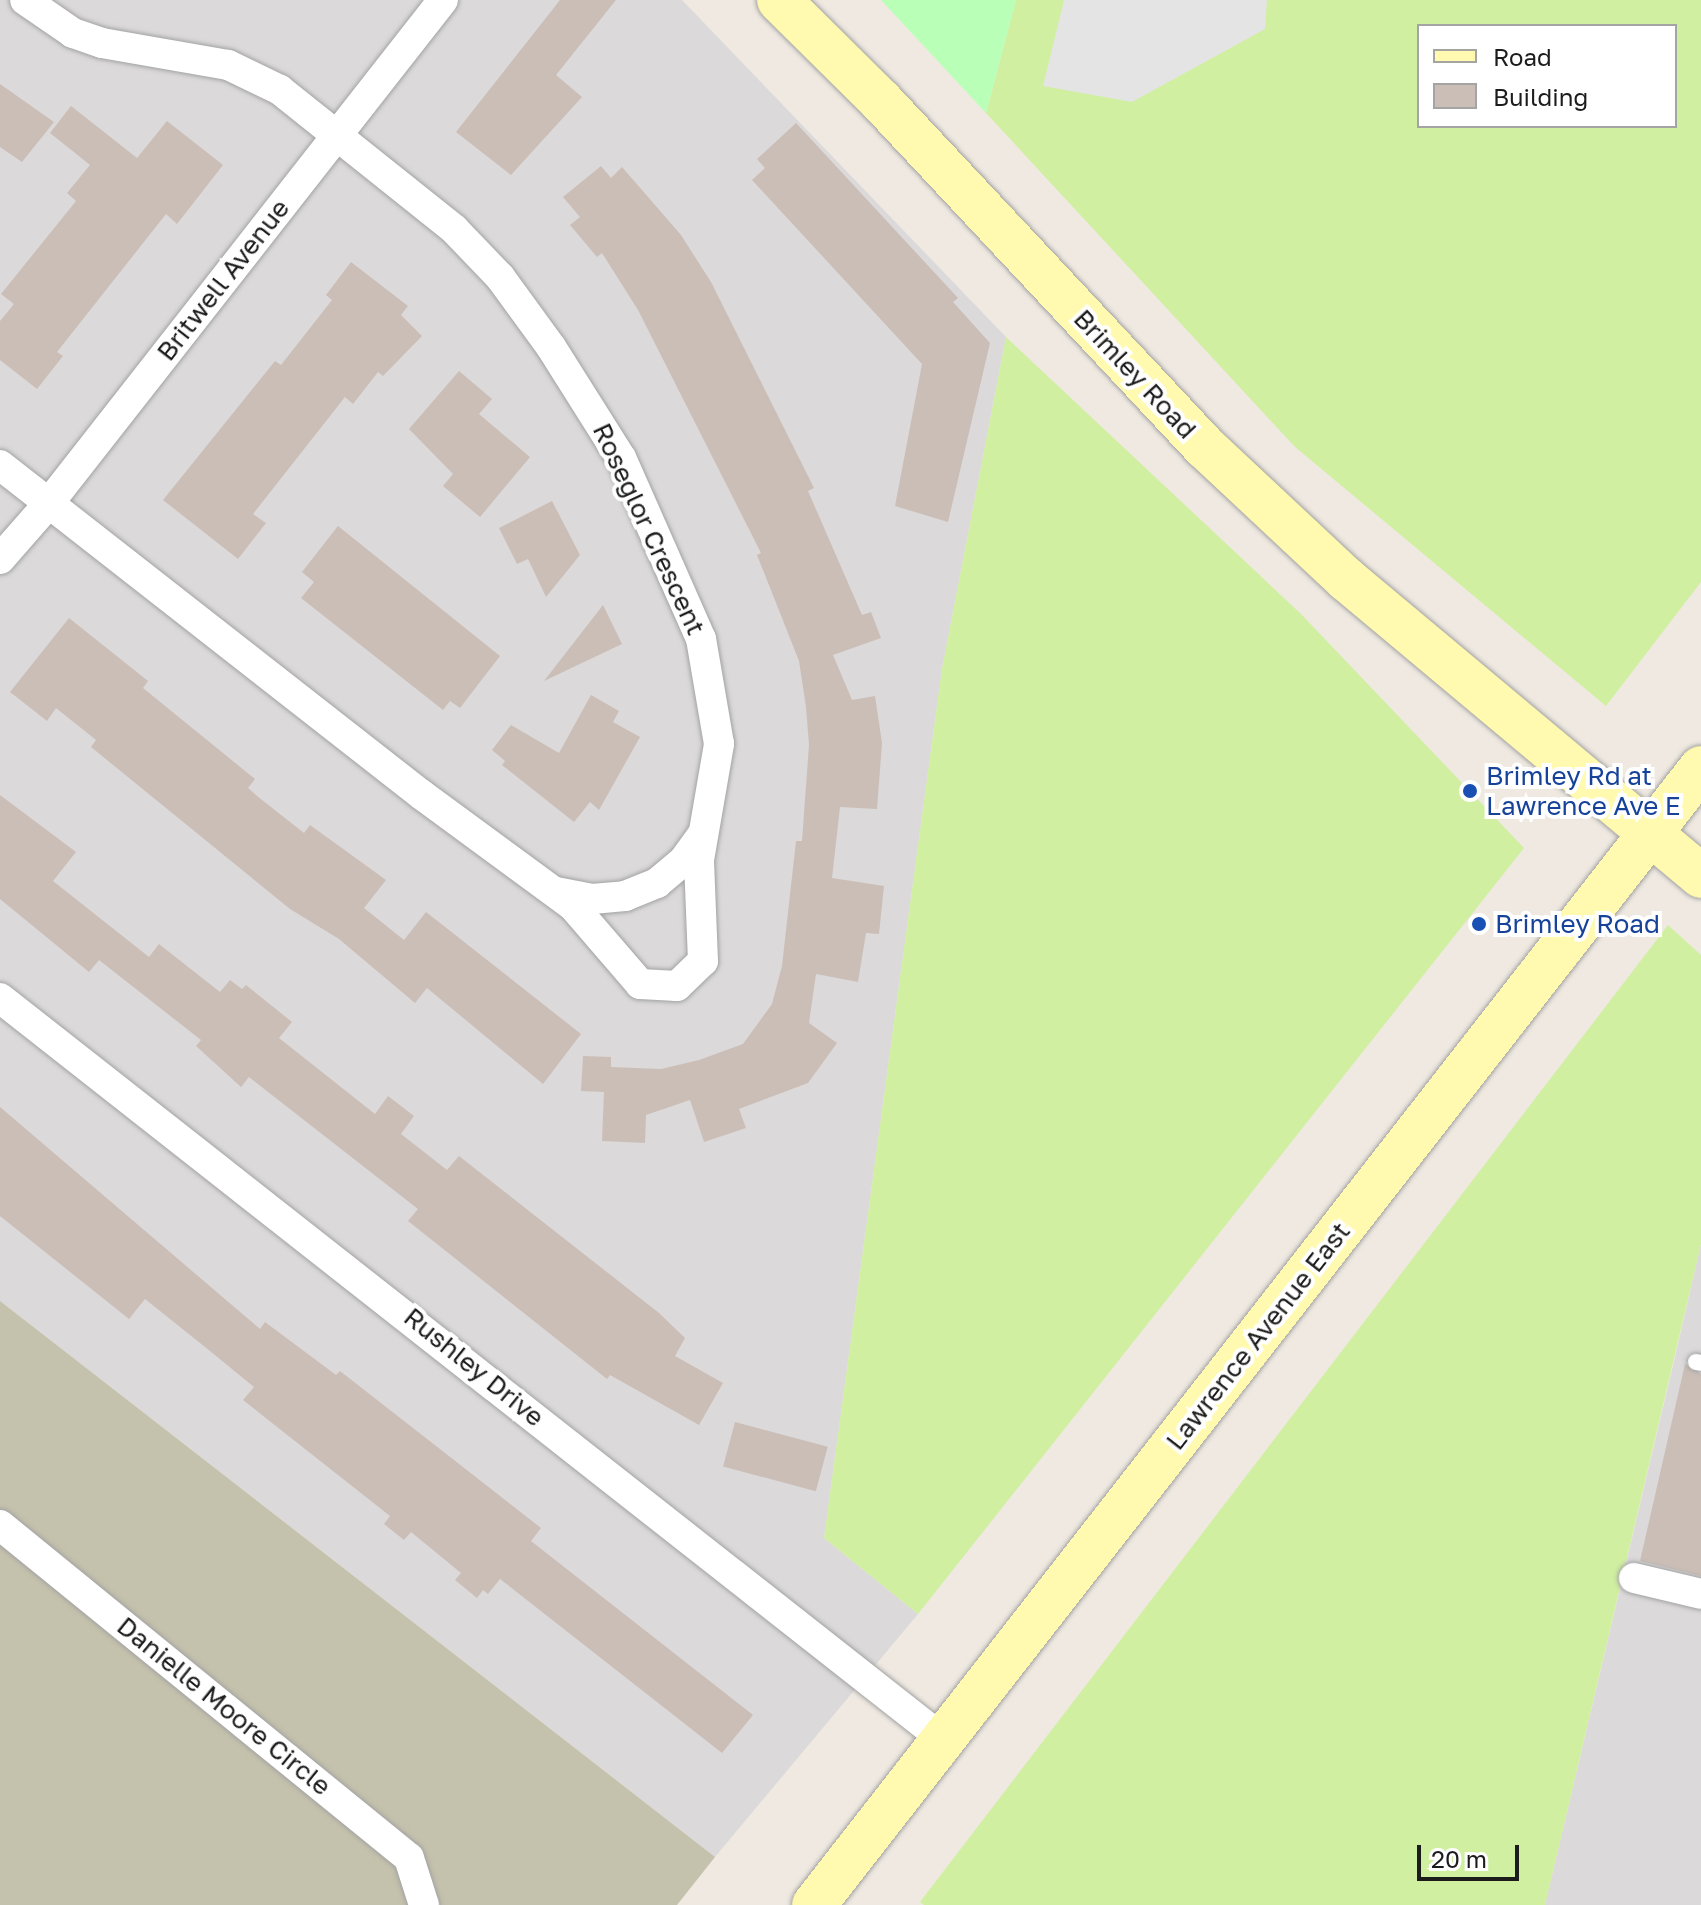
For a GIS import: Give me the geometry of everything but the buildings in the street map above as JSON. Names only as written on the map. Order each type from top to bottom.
[{"type":"main road","name":"Brimley Road","points":[[779,0],[881,101],[1206,448],[1346,579],[1701,876]]},
{"type":"main road","name":"Lawrence Avenue East","points":[[825,1901],[944,1740],[1701,768]]},
{"type":"street","name":"Roseglor Crescent","points":[[0,465],[584,917],[640,984],[677,986],[703,961],[698,895],[704,832],[719,744],[714,692],[701,639],[621,458],[500,277],[454,229],[261,79],[228,65],[102,43],[54,22],[25,0]]},
{"type":"street","name":"Britwell Avenue","points":[[0,559],[49,503],[443,0]]},
{"type":"street","name":"Roseglor Crescent","points":[[552,892],[592,899],[625,896],[657,883],[684,860],[704,832]]},
{"type":"street","name":"Rushley Drive","points":[[0,998],[944,1740]]},
{"type":"street","name":"Danielle Moore Circle","points":[[0,1525],[409,1858],[424,1905]]},
{"type":"street","points":[[1634,1578],[1701,1594]]},
{"type":"shaded area","points":[[0,0],[682,0],[1006,337],[942,669],[824,1538],[918,1614],[715,1857],[0,1301]]},
{"type":"shaded area","points":[[1064,0],[1267,0],[1265,29],[1132,102],[1043,86]]},
{"type":"shaded area","points":[[1701,1244],[1701,1905],[1545,1905],[1676,1353]]},
{"type":"shaded area","points":[[0,1301],[715,1857],[677,1905],[0,1905]]},
{"type":"green space","points":[[881,0],[1016,0],[986,113]]},
{"type":"green space","points":[[1016,0],[1701,0],[1701,582],[1606,706],[1295,447],[986,113]]},
{"type":"green space","points":[[1006,337],[1301,614],[1524,848],[918,1614],[824,1538],[942,669]]},
{"type":"green space","points":[[1668,925],[1701,955],[1701,1244],[1545,1905],[924,1905],[920,1902]]},
{"type":"place","name":"Brimley Rd at Lawrence Ave E","points":[[1470,791]]},
{"type":"place","name":"Brimley Road","points":[[1479,924]]}]
